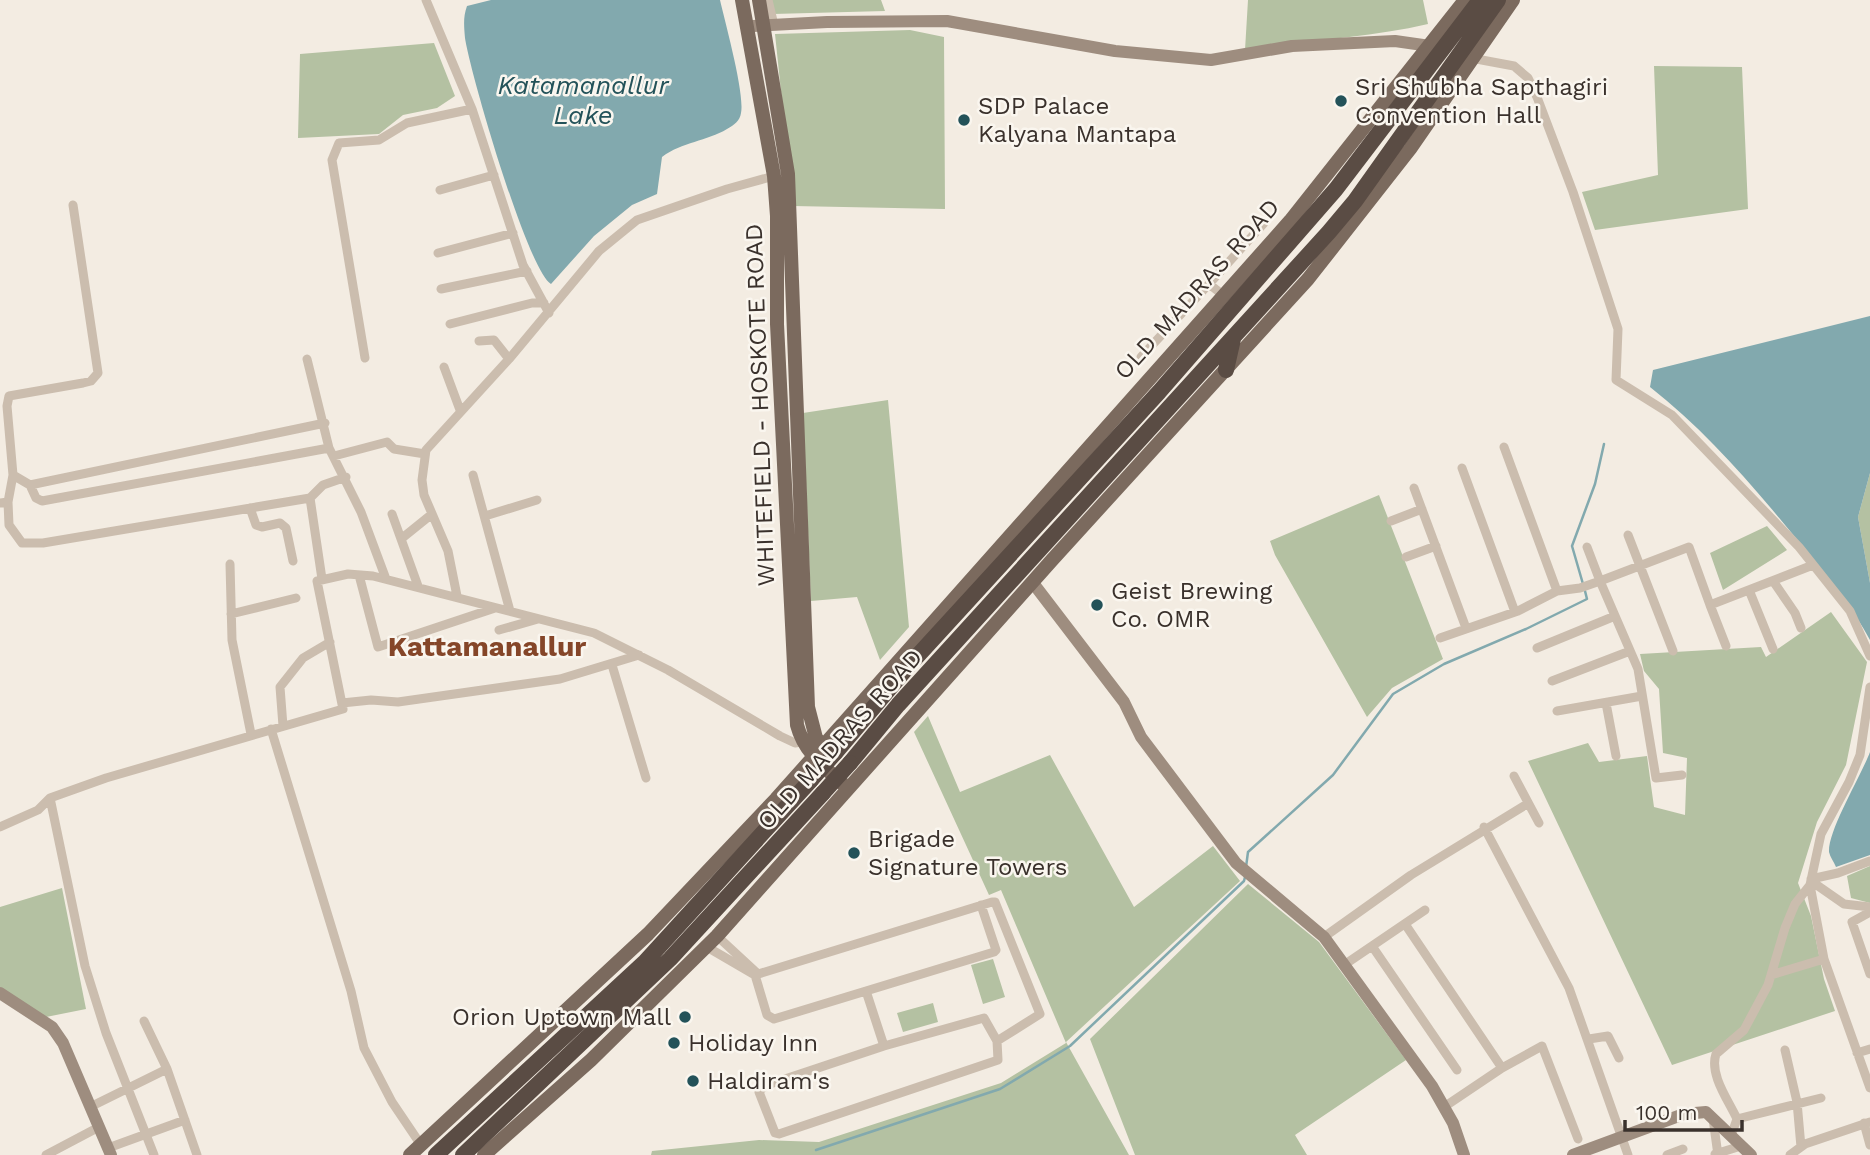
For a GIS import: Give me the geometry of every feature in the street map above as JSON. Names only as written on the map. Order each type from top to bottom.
[{"type":"highway","points":[[1451,52],[1480,0]]},
{"type":"highway","points":[[1311,206],[1359,162],[1498,0]]},
{"type":"highway","name":"OLD MADRAS ROAD","points":[[463,1155],[670,959],[823,793],[1355,201],[1451,52]]},
{"type":"highway","name":"OLD MADRAS ROAD","points":[[436,1155],[645,962],[811,780],[818,747],[911,663],[1159,392],[1311,206]]},
{"type":"highway","points":[[1226,370],[1234,336]]},
{"type":"main road","name":"WHITEFIELD - HOSKOTE ROAD","points":[[742,0],[784,233]]},
{"type":"main road","name":"WHITEFIELD - HOSKOTE ROAD","points":[[759,0],[769,25],[788,174],[777,337],[790,631],[797,725],[818,747]]},
{"type":"main road","points":[[484,1155],[591,1060],[712,942],[1318,266],[1410,149],[1451,52],[1465,0]]},
{"type":"main road","points":[[1451,52],[1513,0]]},
{"type":"main road","points":[[747,27],[947,20],[1094,48],[1211,60],[1292,46],[1395,41],[1451,52]]},
{"type":"main road","name":"OLD MADRAS ROAD","points":[[416,1150],[648,934],[1223,295],[1311,206]]},
{"type":"main road","points":[[1033,583],[1124,702],[1141,737],[1236,863],[1324,937],[1444,1107],[1464,1155]]},
{"type":"main road","points":[[818,747],[854,785]]},
{"type":"main road","points":[[0,993],[52,1027],[62,1043],[109,1152]]},
{"type":"main road","points":[[1573,1155],[1684,1114],[1706,1112],[1746,1151]]},
{"type":"street","points":[[426,0],[472,109],[527,271],[549,313]]},
{"type":"street","points":[[768,0],[769,25]]},
{"type":"street","points":[[1451,52],[1514,66],[1528,78],[1573,191],[1618,329],[1616,380],[1672,415],[1814,565],[1850,611],[1870,656]]},
{"type":"street","points":[[365,358],[332,160],[339,143],[379,140],[407,123],[472,109]]},
{"type":"street","points":[[440,190],[494,175]]},
{"type":"street","points":[[457,596],[448,551],[432,514],[422,480],[425,454],[460,410],[549,313],[599,251],[637,220],[727,188],[774,176]]},
{"type":"street","points":[[73,205],[98,373],[91,381],[9,396],[7,406],[13,475],[4,502],[9,525],[22,543],[43,543],[310,498],[323,485],[345,477]]},
{"type":"street","points":[[1141,357],[1265,222]]},
{"type":"street","points":[[438,253],[513,233]]},
{"type":"street","points":[[441,289],[527,271]]},
{"type":"street","points":[[1209,284],[1223,295]]},
{"type":"street","points":[[450,324],[544,303]]},
{"type":"street","points":[[479,341],[494,340],[509,359]]},
{"type":"street","points":[[306,359],[332,452],[345,477],[386,579]]},
{"type":"street","points":[[444,368],[460,410]]},
{"type":"street","points":[[30,485],[326,424]]},
{"type":"street","points":[[13,475],[30,485],[36,498],[42,501],[387,442],[394,449],[425,454]]},
{"type":"street","points":[[1504,447],[1557,591]]},
{"type":"street","points":[[1462,468],[1515,612]]},
{"type":"street","points":[[473,475],[510,611]]},
{"type":"street","points":[[1415,488],[1466,628]]},
{"type":"street","points":[[310,498],[322,579]]},
{"type":"street","points":[[485,516],[537,500]]},
{"type":"street","points":[[250,508],[256,525],[262,527],[280,523],[286,528],[293,561]]},
{"type":"street","points":[[1391,521],[1422,509]]},
{"type":"street","points":[[392,514],[418,586]]},
{"type":"street","points":[[401,540],[432,514]]},
{"type":"street","points":[[1628,535],[1673,651]]},
{"type":"street","points":[[1406,557],[1436,545]]},
{"type":"street","points":[[1587,547],[1638,668],[1656,778],[1682,775]]},
{"type":"street","points":[[1440,638],[1515,612],[1557,591],[1580,588],[1689,547],[1726,646]]},
{"type":"street","points":[[230,564],[232,640],[251,734]]},
{"type":"street","points":[[1710,605],[1814,565]]},
{"type":"street","points":[[0,827],[38,810],[50,799],[170,757],[343,709],[317,581],[348,574],[418,586],[594,633],[639,655],[780,736],[818,747]]},
{"type":"street","points":[[359,575],[378,647],[496,607]]},
{"type":"street","points":[[1773,581],[1795,613],[1801,628]]},
{"type":"street","points":[[1749,590],[1773,649]]},
{"type":"street","points":[[231,614],[296,598]]},
{"type":"street","points":[[1537,649],[1615,616]]},
{"type":"street","points":[[499,630],[540,619]]},
{"type":"street","points":[[283,726],[280,687],[303,658],[330,642]]},
{"type":"street","points":[[1552,681],[1630,651]]},
{"type":"street","points":[[342,703],[431,698],[560,679],[639,655]]},
{"type":"street","points":[[612,665],[646,778]]},
{"type":"street","points":[[1870,687],[1860,755],[1821,834],[1811,882],[1824,959],[1870,1088]]},
{"type":"street","points":[[1557,711],[1642,696]]},
{"type":"street","points":[[1606,703],[1616,756]]},
{"type":"street","points":[[271,729],[351,991],[364,1048],[416,1150]]},
{"type":"street","points":[[1514,776],[1539,822]]},
{"type":"street","points":[[50,799],[85,966],[106,1033],[154,1155]]},
{"type":"street","points":[[1324,937],[1484,827],[1527,804]]},
{"type":"street","points":[[1484,827],[1569,988],[1628,1155]]},
{"type":"street","points":[[1731,1136],[1737,1119],[1719,1081],[1714,1060],[1716,1054],[1744,1030],[1771,975],[1795,904],[1811,882],[1870,861]]},
{"type":"street","points":[[1811,882],[1844,904],[1870,910]]},
{"type":"street","points":[[756,974],[995,902],[1040,1014],[997,1041]]},
{"type":"street","points":[[712,942],[756,974],[768,1015],[774,1019],[994,952],[996,950],[981,905]]},
{"type":"street","points":[[1345,965],[1425,910]]},
{"type":"street","points":[[1870,910],[1852,922],[1870,974]]},
{"type":"street","points":[[1405,924],[1502,1068]]},
{"type":"street","points":[[712,942],[756,974]]},
{"type":"street","points":[[1371,946],[1457,1070]]},
{"type":"street","points":[[1771,975],[1824,959]]},
{"type":"street","points":[[866,991],[884,1046]]},
{"type":"street","points":[[984,1018],[997,1041],[998,1060],[862,1108],[775,1133],[760,1088],[884,1046],[984,1018]]},
{"type":"street","points":[[144,1021],[167,1069],[197,1155]]},
{"type":"street","points":[[1589,1039],[1608,1036],[1619,1058]]},
{"type":"street","points":[[1444,1107],[1502,1068],[1542,1046],[1578,1139]]},
{"type":"street","points":[[1857,1053],[1870,1048]]},
{"type":"street","points":[[1785,1050],[1797,1102],[1801,1147]]},
{"type":"street","points":[[90,1107],[167,1069]]},
{"type":"street","points":[[1737,1119],[1821,1098]]},
{"type":"street","points":[[1713,1119],[1716,1154],[1746,1151]]},
{"type":"street","points":[[109,1152],[184,1120]]},
{"type":"street","points":[[1790,1155],[1801,1147],[1867,1123],[1870,1145]]},
{"type":"street","points":[[46,1155],[99,1127]]},
{"type":"street","points":[[1667,1155],[1682,1149]]},
{"type":"green space","points":[[770,0],[881,0],[885,11],[773,14]]},
{"type":"green space","points":[[1248,0],[1423,0],[1428,24],[1383,33],[1245,50]]},
{"type":"green space","points":[[910,30],[944,37],[945,209],[793,206],[775,34]]},
{"type":"green space","points":[[434,43],[455,96],[437,108],[403,115],[379,134],[298,138],[300,54]]},
{"type":"green space","points":[[1654,66],[1742,67],[1748,209],[1595,230],[1582,192],[1658,175]]},
{"type":"green space","points":[[888,400],[909,627],[880,660],[857,597],[811,601],[803,413]]},
{"type":"green space","points":[[1870,473],[1870,583],[1858,517]]},
{"type":"green space","points":[[1379,495],[1443,659],[1392,688],[1367,717],[1275,555],[1270,541]]},
{"type":"green space","points":[[1767,526],[1787,550],[1723,590],[1710,553]]},
{"type":"green space","points":[[1831,612],[1867,662],[1846,765],[1817,822],[1798,883],[1811,916],[1824,979],[1835,1011],[1672,1065],[1528,761],[1588,743],[1599,762],[1647,756],[1654,807],[1685,815],[1687,758],[1663,753],[1659,689],[1644,671],[1640,654],[1761,647],[1766,657]]},
{"type":"green space","points":[[928,716],[960,792],[1050,755],[1134,907],[1213,846],[1240,881],[1066,1042],[1129,1155],[651,1155],[652,1151],[759,1140],[819,1142],[1001,1083],[1066,1043],[1001,890],[989,895],[914,732]]},
{"type":"green space","points":[[1870,866],[1870,903],[1851,898],[1847,876]]},
{"type":"green space","points":[[1248,884],[1319,942],[1406,1060],[1295,1135],[1307,1155],[1135,1155],[1090,1039]]},
{"type":"green space","points":[[62,888],[86,1009],[46,1017],[0,987],[0,907]]},
{"type":"green space","points":[[993,959],[1005,997],[983,1004],[971,965]]},
{"type":"green space","points":[[933,1003],[938,1022],[903,1032],[897,1013]]},
{"type":"water","name":"Katamanallur Lake","points":[[491,0],[720,0],[734,58],[741,104],[738,121],[719,133],[662,157],[657,194],[632,205],[594,236],[551,284],[541,271],[515,209],[469,58],[464,18],[467,6]]},
{"type":"water","points":[[1870,316],[1870,473],[1858,517],[1870,583],[1870,640],[1833,584],[1753,487],[1693,424],[1650,387],[1653,370]]},
{"type":"water","points":[[1870,752],[1870,855],[1836,867],[1829,852],[1830,842]]},
{"type":"waterway","points":[[1583,584],[1572,546],[1595,484],[1604,444]]},
{"type":"waterway","points":[[1246,867],[1248,852],[1333,775],[1393,694],[1444,664],[1587,599],[1585,591]]},
{"type":"waterway","points":[[816,1150],[1000,1089],[1070,1046],[1244,881],[1245,877]]},
{"type":"place","name":"Sri Shubha Sapthagiri Convention Hall","points":[[1341,101]]},
{"type":"place","name":"SDP Palace Kalyana Mantapa","points":[[964,120]]},
{"type":"place","name":"Geist Brewing Co. OMR","points":[[1097,605]]},
{"type":"place","name":"Brigade Signature Towers","points":[[854,853]]},
{"type":"place","name":"Orion Uptown Mall","points":[[685,1017]]},
{"type":"place","name":"Holiday Inn","points":[[674,1043]]},
{"type":"place","name":"Haldiram's","points":[[693,1081]]},
{"type":"district","name":"Kattamanallur","points":[[487,646]]}]
